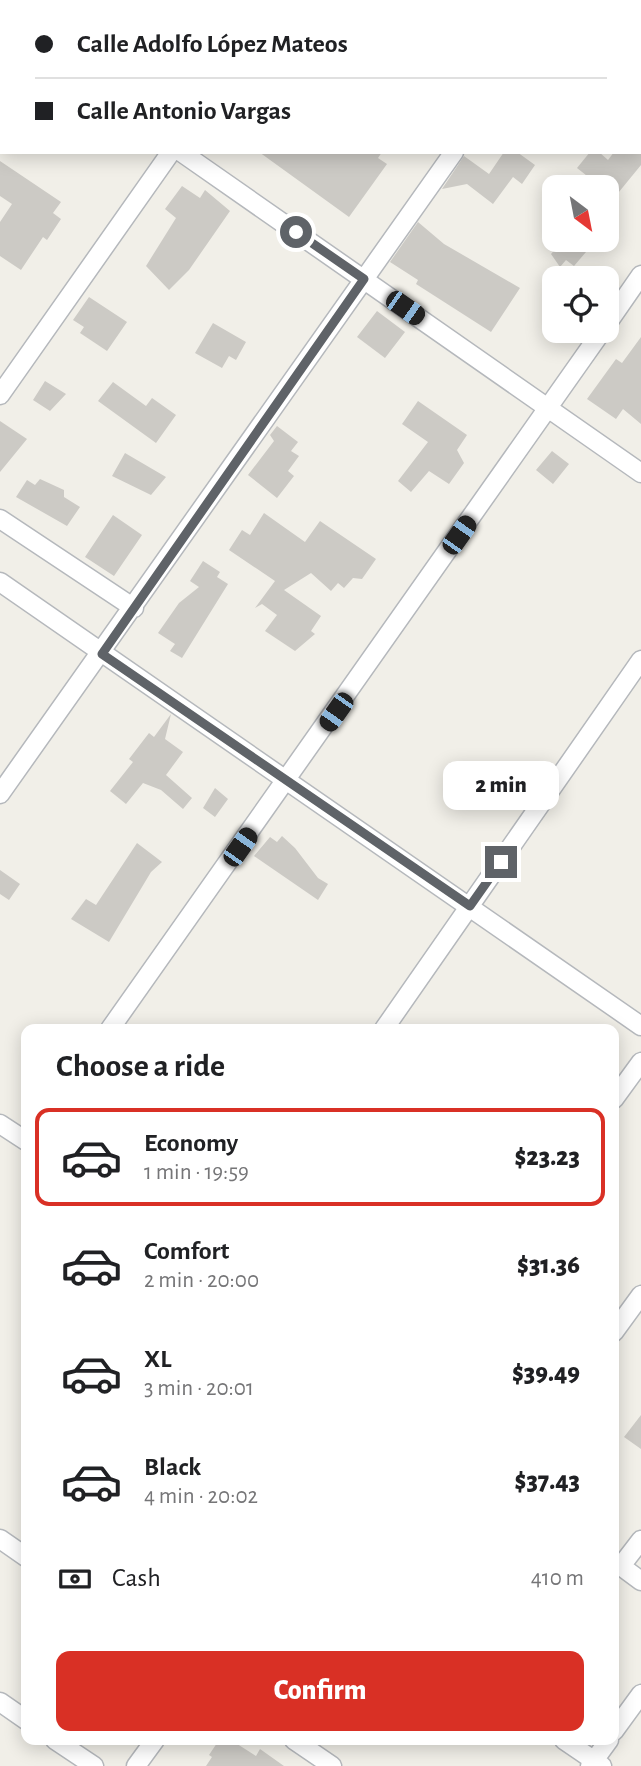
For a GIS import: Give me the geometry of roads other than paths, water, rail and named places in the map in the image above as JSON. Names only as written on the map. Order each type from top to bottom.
[{"type":"street","points":[[0,394],[170,154]]},
{"type":"street","points":[[184,154],[641,473]]},
{"type":"street","points":[[0,794],[102,654],[453,154]]},
{"type":"street","points":[[619,307],[641,275]]},
{"type":"street","points":[[114,1024],[594,343]]},
{"type":"street","points":[[0,519],[134,607]]},
{"type":"street","points":[[0,582],[641,1026]]},
{"type":"street","points":[[387,1024],[641,660]]},
{"type":"street","points":[[619,1091],[641,1062]]},
{"type":"street","points":[[0,1124],[21,1138]]},
{"type":"street","points":[[619,1325],[641,1295]]},
{"type":"street","points":[[0,1539],[21,1554]]},
{"type":"street","points":[[619,1562],[641,1540]]},
{"type":"street","points":[[619,1564],[641,1581]]},
{"type":"street","points":[[619,1724],[641,1694]]},
{"type":"street","points":[[0,1702],[21,1717]]},
{"type":"street","points":[[62,1745],[94,1766]]},
{"type":"street","points":[[136,1766],[151,1745]]},
{"type":"street","points":[[301,1745],[332,1766]]},
{"type":"street","points":[[570,1745],[595,1764],[606,1745]]}]
